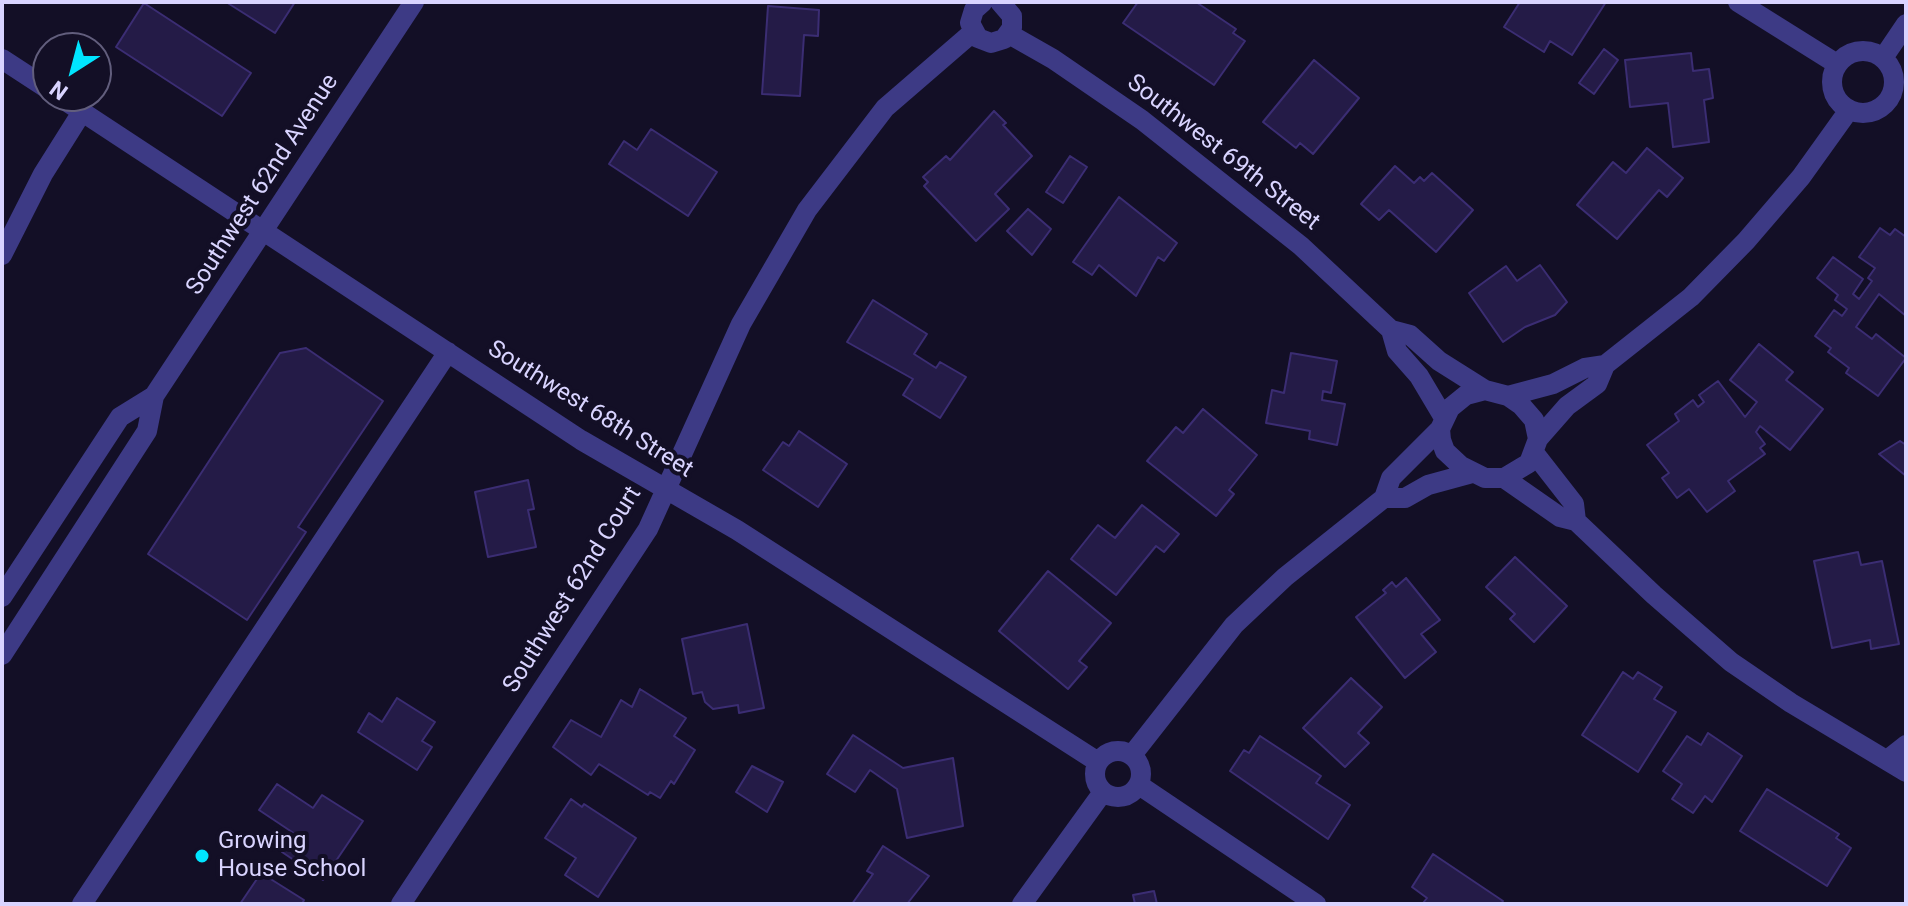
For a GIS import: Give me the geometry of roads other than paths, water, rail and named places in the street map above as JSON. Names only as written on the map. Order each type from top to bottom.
[{"type":"street","name":"Southwest 62nd Avenue","points":[[2,655],[147,431],[154,396],[414,2]]},
{"type":"street","points":[[1738,2],[1837,64]]},
{"type":"street","points":[[972,5],[970,23],[973,32],[978,38],[991,43],[1009,34],[1013,22],[1010,5]]},
{"type":"street","points":[[1883,58],[1906,24]]},
{"type":"street","name":"Southwest 62nd Court","points":[[401,904],[648,529],[741,324],[807,210],[885,108],[973,32]]},
{"type":"street","name":"Southwest 69th Street","points":[[1009,34],[1090,84],[1199,163],[1301,246],[1391,330],[1410,335],[1439,361],[1485,390]]},
{"type":"street","points":[[1862,50],[1883,58],[1895,81],[1898,104],[1875,111],[1849,110],[1834,93],[1832,83],[1837,64],[1844,57],[1862,50]]},
{"type":"street","points":[[2,59],[32,79]]},
{"type":"street","points":[[1442,424],[1445,451],[1472,473],[1491,479],[1504,478],[1521,470],[1567,406],[1597,384],[1605,365],[1691,297],[1746,241],[1801,177],[1849,110]]},
{"type":"street","name":"Southwest 68th Street","points":[[82,112],[581,440],[667,489],[1098,762]]},
{"type":"street","points":[[2,255],[43,174],[82,112]]},
{"type":"street","name":"Southwest 69th Street","points":[[1391,330],[1397,351],[1419,376],[1442,424]]},
{"type":"street","points":[[82,904],[448,352]]},
{"type":"street","points":[[1508,396],[1564,380],[1585,368],[1605,365]]},
{"type":"street","points":[[1132,755],[1234,625],[1285,577],[1384,498],[1391,478],[1442,424],[1458,400],[1485,390],[1508,396],[1528,412],[1537,446],[1574,504],[1576,521]]},
{"type":"street","name":"Southwest 62nd Avenue","points":[[2,597],[120,417],[154,396]]},
{"type":"street","points":[[1384,498],[1405,498],[1428,485],[1472,473]]},
{"type":"street","points":[[1504,478],[1560,517],[1576,521],[1731,662],[1779,696],[1906,772]]},
{"type":"street","points":[[1887,760],[1906,745]]},
{"type":"street","points":[[1114,751],[1132,755],[1141,771],[1139,785],[1125,796],[1110,796],[1103,792],[1095,779],[1098,762],[1114,751]]},
{"type":"street","points":[[1139,785],[1316,904]]},
{"type":"street","points":[[1022,904],[1103,792]]},
{"type":"place","name":"Growing House School","points":[[202,856]]}]
